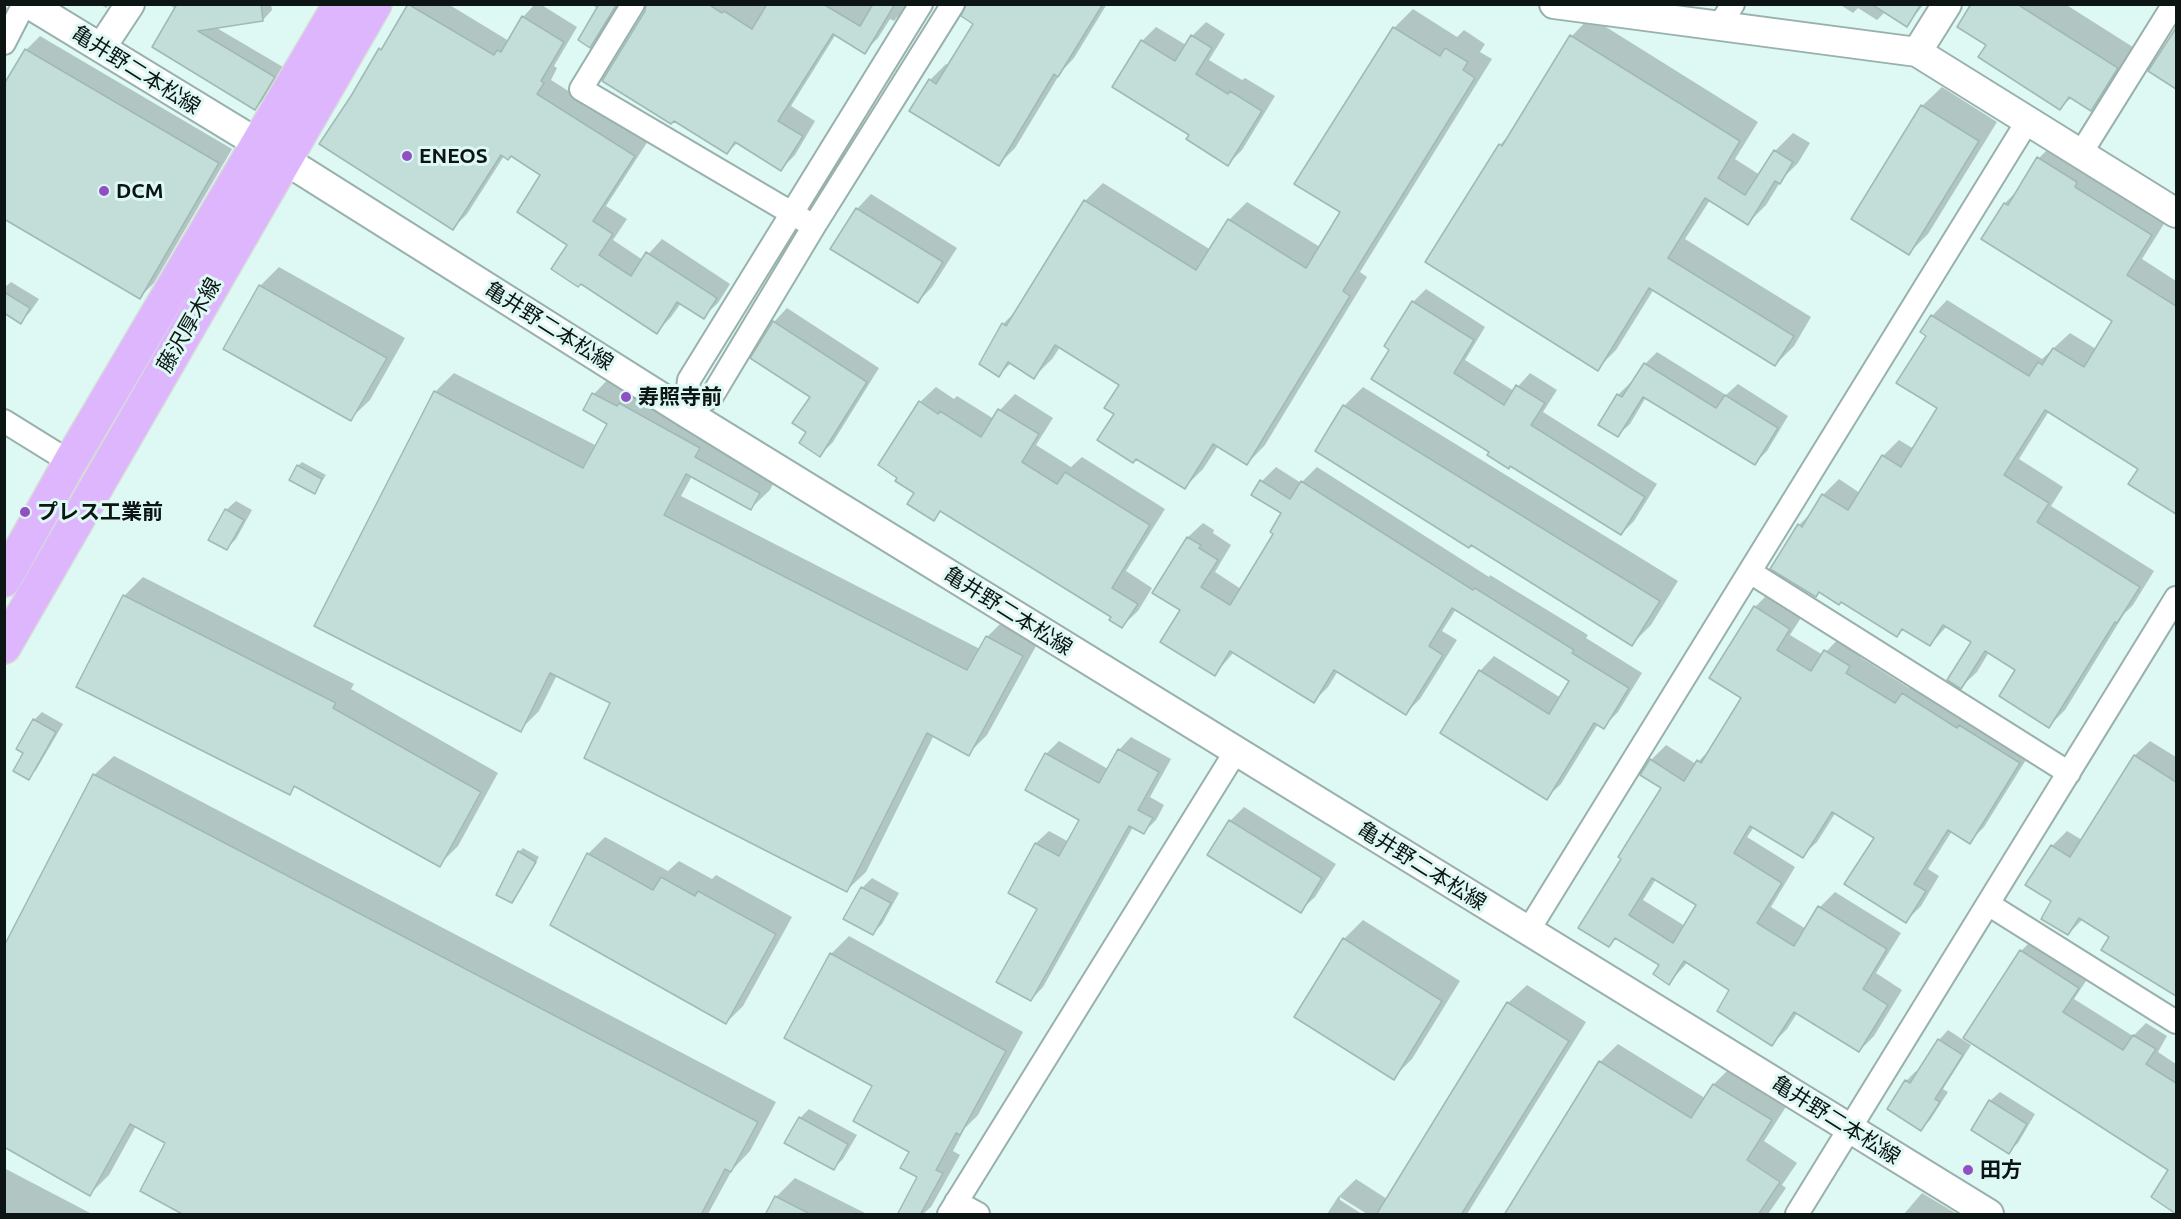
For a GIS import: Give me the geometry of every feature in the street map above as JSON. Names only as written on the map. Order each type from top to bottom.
[{"type":"main road","name":"藤沢厚木線","points":[[4,647],[271,153],[340,4]]},
{"type":"main road","name":"藤沢厚木線","points":[[4,580],[70,462],[271,153],[375,4]]},
{"type":"street","points":[[4,43],[24,4]]},
{"type":"street","name":"亀井野二本松線","points":[[29,4],[685,412],[1989,1215]]},
{"type":"street","points":[[101,48],[130,4]]},
{"type":"street","points":[[633,4],[581,89],[814,226]]},
{"type":"street","points":[[685,412],[689,380],[921,4]]},
{"type":"street","points":[[685,412],[711,396],[953,4]]},
{"type":"street","points":[[1554,4],[1726,15],[1917,52],[2176,213]]},
{"type":"street","points":[[1917,52],[1947,4]]},
{"type":"street","points":[[2081,153],[2174,4]]},
{"type":"street","points":[[1528,931],[2027,122]]},
{"type":"street","points":[[4,421],[70,462]]},
{"type":"street","points":[[1750,572],[2069,773]]},
{"type":"street","points":[[1797,1215],[2176,598]]},
{"type":"street","points":[[978,1215],[952,1208],[1236,751]]},
{"type":"street","points":[[1988,904],[2176,1022]]},
{"type":"building","points":[[177,4],[261,4],[263,21],[198,31],[275,77],[255,110],[152,47]]},
{"type":"building","points":[[408,4],[494,55],[497,50],[501,52],[522,16],[564,42],[541,81],[544,83],[537,94],[635,156],[593,221],[613,234],[599,255],[631,276],[646,252],[717,298],[704,319],[677,302],[657,334],[581,284],[578,287],[551,269],[567,245],[517,212],[540,175],[511,156],[508,160],[501,155],[453,230],[319,144],[379,48],[381,50]]},
{"type":"building","points":[[599,4],[617,4],[590,48],[578,40]]},
{"type":"building","points":[[646,4],[708,4],[722,13],[724,11],[752,29],[767,4],[823,4],[860,26],[873,4],[895,4],[865,54],[833,34],[778,121],[803,136],[781,171],[735,142],[727,154],[674,121],[671,124],[602,81],[645,11]]},
{"type":"building","points":[[966,4],[1103,4],[1058,77],[1054,74],[999,166],[909,111],[929,79],[936,84],[973,24],[961,16]]},
{"type":"building","points":[[1871,4],[1921,4],[1907,27]]},
{"type":"building","points":[[1971,4],[2017,4],[2118,68],[2091,111],[2069,97],[2060,110],[1978,57],[1986,45],[1957,27]]},
{"type":"building","points":[[1393,27],[1440,56],[1445,48],[1468,62],[1463,70],[1475,78],[1343,291],[1350,296],[1247,465],[1213,444],[1185,489],[1136,459],[1133,463],[1097,440],[1114,414],[1104,408],[1119,385],[1055,345],[1034,379],[1008,362],[999,377],[979,364],[1002,323],[1006,326],[1084,200],[1196,270],[1228,219],[1306,268],[1340,212],[1294,184]]},
{"type":"building","points":[[2176,28],[2176,89],[2148,71]]},
{"type":"building","points":[[1191,35],[1212,48],[1196,74],[1262,111],[1228,166],[1186,139],[1189,135],[1112,87],[1141,40],[1175,61]]},
{"type":"building","points":[[1570,35],[1740,141],[1718,178],[1745,195],[1774,150],[1793,162],[1780,184],[1775,181],[1748,225],[1705,198],[1668,258],[1794,336],[1775,366],[1649,288],[1598,371],[1425,262],[1499,144],[1502,146]]},
{"type":"building","name":"DCM","points":[[25,49],[219,163],[140,299],[4,219],[4,84]]},
{"type":"building","points":[[1921,105],[1979,141],[1909,255],[1851,219]]},
{"type":"building","points":[[2037,157],[2077,182],[2075,187],[2152,235],[2127,275],[2176,306],[2176,514],[2128,484],[2138,469],[2045,410],[2004,475],[2049,503],[2037,522],[2140,587],[2117,623],[2115,622],[2049,728],[1999,696],[2015,670],[1985,651],[1961,689],[1947,680],[1971,642],[1943,625],[1930,646],[1902,629],[1897,637],[1841,602],[1839,605],[1819,592],[1816,597],[1770,569],[1798,524],[1802,527],[1822,494],[1848,510],[1882,455],[1901,467],[1937,408],[1896,383],[1926,336],[1920,332],[1931,315],[2029,376],[2038,362],[2042,365],[2053,348],[2084,367],[2112,321],[1981,239],[2004,203],[2008,205]]},
{"type":"building","points":[[856,208],[943,262],[918,303],[830,249]]},
{"type":"building","points":[[259,285],[387,358],[351,421],[223,349]]},
{"type":"building","points":[[4,292],[30,308],[21,324],[4,313]]},
{"type":"building","points":[[1412,301],[1474,340],[1454,373],[1504,405],[1516,385],[1545,403],[1531,425],[1645,497],[1621,535],[1510,466],[1509,469],[1487,455],[1489,452],[1371,379],[1389,350],[1384,346]]},
{"type":"building","points":[[773,321],[867,382],[820,457],[799,443],[806,432],[792,423],[810,397],[750,358]]},
{"type":"building","points":[[1644,363],[1716,408],[1725,395],[1778,428],[1755,465],[1643,397],[1618,437],[1598,425],[1617,394],[1622,397]]},
{"type":"building","points":[[434,391],[583,468],[607,424],[583,410],[592,393],[617,406],[619,403],[700,448],[695,457],[760,493],[751,510],[686,474],[664,515],[967,670],[986,636],[1023,656],[969,756],[927,733],[847,892],[584,758],[610,703],[550,673],[521,732],[314,626]]},
{"type":"building","points":[[919,401],[938,414],[940,411],[981,437],[998,409],[1039,434],[1022,462],[1057,484],[1065,472],[1150,525],[1112,588],[1138,604],[1122,628],[1109,620],[1111,617],[940,511],[934,521],[907,504],[914,493],[895,481],[897,478],[878,465]]},
{"type":"building","points":[[1343,405],[1660,601],[1632,646],[1471,545],[1469,548],[1315,451]]},
{"type":"building","points":[[297,465],[322,479],[315,494],[289,480]]},
{"type":"building","points":[[1260,480],[1290,499],[1301,481],[1473,590],[1475,588],[1574,650],[1572,653],[1629,688],[1604,729],[1594,723],[1547,800],[1440,733],[1479,670],[1549,714],[1569,681],[1452,608],[1429,646],[1443,655],[1406,715],[1334,670],[1314,703],[1230,651],[1215,676],[1160,642],[1180,610],[1152,593],[1187,537],[1201,545],[1199,548],[1218,560],[1201,587],[1230,605],[1273,534],[1270,532],[1281,513],[1251,495]]},
{"type":"building","points":[[225,509],[244,520],[227,550],[208,540]]},
{"type":"building","points":[[123,595],[336,703],[333,708],[481,792],[440,867],[294,786],[290,795],[76,687]]},
{"type":"building","points":[[1754,606],[1790,629],[1777,650],[1811,671],[1824,650],[1850,666],[1846,673],[1895,703],[1902,693],[1957,728],[1959,725],[2020,763],[1970,844],[1948,830],[1914,884],[1926,891],[1906,923],[1844,884],[1874,838],[1832,812],[1803,858],[1750,826],[1734,853],[1782,883],[1757,923],[1794,946],[1818,906],[1887,949],[1863,989],[1888,1005],[1859,1052],[1794,1012],[1772,1046],[1717,1011],[1729,990],[1684,961],[1669,985],[1653,974],[1659,965],[1615,938],[1609,947],[1578,928],[1621,859],[1618,857],[1661,788],[1640,775],[1650,759],[1684,781],[1697,760],[1701,763],[1741,698],[1709,678]],"holes":[[[1652,878],[1696,905],[1673,943],[1629,915]]]},
{"type":"building","points":[[33,719],[56,732],[29,780],[13,771],[23,753],[16,749]]},
{"type":"building","points":[[1118,749],[1159,772],[1138,810],[1153,818],[1144,834],[1129,826],[1031,1001],[996,982],[1037,909],[1008,893],[1035,843],[1059,856],[1079,820],[1025,790],[1045,753],[1099,783]]},
{"type":"building","points":[[2134,755],[2176,782],[2176,996],[2101,950],[2109,937],[2079,918],[2068,935],[2041,919],[2051,901],[2025,885],[2051,845],[2070,857]]},
{"type":"building","points":[[93,774],[758,1122],[731,1172],[725,1169],[701,1215],[184,1215],[140,1191],[165,1143],[130,1124],[90,1196],[4,1147],[4,946]]},
{"type":"building","points":[[1229,820],[1322,878],[1301,913],[1207,855]]},
{"type":"building","points":[[518,851],[536,862],[512,903],[496,895]]},
{"type":"building","points":[[587,853],[653,890],[661,877],[695,896],[698,891],[776,934],[726,1024],[550,925]]},
{"type":"building","points":[[861,887],[891,903],[873,935],[843,919]]},
{"type":"building","points":[[1343,938],[1442,1001],[1394,1080],[1294,1017]]},
{"type":"building","points":[[2020,950],[2079,988],[2063,1012],[2123,1050],[2133,1035],[2156,1049],[2146,1064],[2176,1083],[2176,1214],[2151,1197],[2168,1170],[1963,1038]]},
{"type":"building","points":[[830,953],[1006,1051],[960,1135],[956,1133],[936,1170],[943,1173],[920,1215],[897,1215],[917,1177],[900,1168],[909,1152],[853,1121],[872,1086],[784,1038]]},
{"type":"building","points":[[1507,1002],[1569,1041],[1461,1215],[1376,1215]]},
{"type":"building","points":[[1938,1039],[1963,1055],[1935,1099],[1940,1102],[1921,1131],[1887,1109],[1905,1080],[1910,1083]]},
{"type":"building","points":[[1599,1061],[1691,1118],[1713,1084],[1772,1120],[1747,1160],[1780,1182],[1758,1215],[1504,1215]]},
{"type":"building","points":[[1989,1100],[2027,1124],[2009,1154],[1971,1130]]},
{"type":"building","points":[[799,1117],[848,1144],[834,1170],[784,1143]]},
{"type":"building","points":[[775,1196],[812,1215],[765,1215]]},
{"type":"place","name":"ENEOS","points":[[407,156]]},
{"type":"place","name":"DCM","points":[[104,191]]},
{"type":"place","name":"寿照寺前","points":[[626,397]]},
{"type":"place","name":"プレス工業前","points":[[25,512]]},
{"type":"place","name":"田方","points":[[1968,1170]]}]
